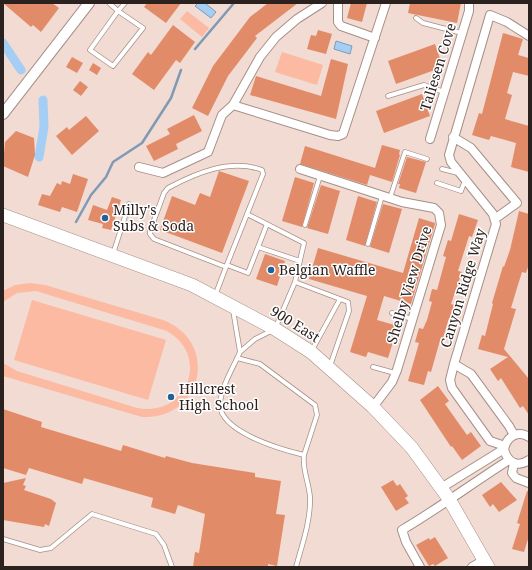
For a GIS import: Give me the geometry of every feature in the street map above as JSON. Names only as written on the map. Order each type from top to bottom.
[{"type":"main road","name":"900 East","points":[[3,215],[192,285],[275,328],[311,352],[373,406],[412,448],[445,493],[486,563]]},
{"type":"street","points":[[3,114],[89,3]]},
{"type":"street","points":[[139,166],[163,174],[208,152],[222,116],[233,105],[260,57],[276,37],[297,19],[322,3]]},
{"type":"street","points":[[338,3],[338,22],[342,26],[375,38]]},
{"type":"street","points":[[233,105],[330,135],[338,136],[343,134],[386,3]]},
{"type":"street","name":"Taliesen Cove","points":[[430,139],[469,11],[469,3]]},
{"type":"street","name":"Canyon Ridge Way","points":[[505,447],[490,441],[452,388],[450,380],[496,224],[496,218],[451,162],[449,155],[453,137],[490,15],[507,22],[529,36]]},
{"type":"street","name":"Canyon Ridge Way","points":[[453,137],[471,148],[517,203],[496,218]]},
{"type":"street","name":"Shelby View Drive","points":[[300,169],[390,198],[434,208],[439,212],[441,218],[441,224],[396,374],[392,382],[373,406]]},
{"type":"street","name":"Canyon Ridge Way","points":[[454,364],[471,374],[514,435]]},
{"type":"street","points":[[420,567],[406,542],[402,530],[432,512],[445,493],[505,447],[509,438],[520,434],[529,438]]},
{"type":"street","points":[[505,447],[511,461],[512,473],[516,478],[529,483]]},
{"type":"street","points":[[445,493],[511,461],[519,464],[529,460]]},
{"type":"street","points":[[472,567],[486,563]]},
{"type":"lane","points":[[109,3],[118,11],[143,28],[113,66],[90,50],[118,11],[125,3]]},
{"type":"lane","points":[[416,18],[423,23],[462,33]]},
{"type":"lane","points":[[388,96],[424,85],[444,92]]},
{"type":"lane","points":[[390,198],[405,152],[427,159]]},
{"type":"lane","points":[[215,296],[227,266],[247,214],[263,174],[262,170],[241,165],[219,167],[173,186],[164,193],[150,231],[152,238],[227,266],[248,273],[267,224]]},
{"type":"lane","points":[[437,184],[461,191],[463,176],[442,169]]},
{"type":"lane","points":[[305,225],[320,175]]},
{"type":"lane","points":[[368,244],[382,195]]},
{"type":"lane","points":[[113,256],[129,204]]},
{"type":"lane","points":[[247,214],[267,224],[271,228],[301,240],[304,243],[295,282],[275,328],[255,339],[240,352],[231,367],[220,404],[225,418],[238,429],[259,442],[304,455]]},
{"type":"lane","points":[[258,247],[300,261]]},
{"type":"lane","points":[[295,282],[348,302],[349,311],[329,367]]},
{"type":"lane","points":[[311,352],[340,299]]},
{"type":"lane","points":[[232,306],[240,352]]},
{"type":"lane","points":[[392,313],[412,320]]},
{"type":"lane","points":[[237,358],[260,364],[315,405],[317,415],[303,462],[310,498],[306,529],[296,567]]},
{"type":"lane","points":[[373,367],[396,374]]},
{"type":"lane","points":[[3,539],[40,550],[51,548],[92,514],[156,534],[164,545],[172,567]]},
{"type":"shaded area","points":[[187,11],[209,28],[202,37],[180,19]]},
{"type":"shaded area","points":[[282,52],[323,65],[317,85],[275,72]]},
{"type":"shaded area","points":[[30,283],[45,285],[163,320],[181,331],[192,345],[197,361],[197,378],[190,393],[179,406],[163,415],[142,417],[3,376],[3,363],[17,371],[137,408],[154,409],[169,404],[180,395],[187,383],[190,369],[188,355],[180,342],[167,331],[36,291],[17,293],[3,302],[3,291],[15,285]]},
{"type":"shaded area","points":[[32,300],[166,340],[148,400],[14,360]]},
{"type":"water","points":[[198,3],[205,3],[216,12],[211,18],[195,6]]},
{"type":"water","points":[[336,41],[352,46],[350,54],[334,49]]},
{"type":"building","points":[[3,3],[52,3],[59,8],[41,32],[33,25],[31,27]]},
{"type":"building","points":[[147,3],[181,3],[166,23],[144,7]]},
{"type":"building","points":[[268,3],[298,3],[255,36],[257,38],[228,76],[208,116],[192,108],[213,66],[250,17]]},
{"type":"building","points":[[351,3],[367,3],[362,22],[347,18]]},
{"type":"building","points":[[410,3],[461,3],[457,23],[408,13]]},
{"type":"building","points":[[173,25],[195,42],[180,63],[176,60],[154,90],[132,74],[148,52],[151,55]]},
{"type":"building","points":[[318,30],[332,34],[326,54],[307,49],[311,35],[316,36]]},
{"type":"building","points":[[503,33],[523,39],[518,55],[529,58],[529,76],[513,72],[507,93],[512,95],[505,119],[529,126],[529,172],[511,167],[516,143],[491,136],[489,140],[472,135],[479,113],[482,114]]},
{"type":"building","points":[[435,44],[443,67],[396,84],[388,61]]},
{"type":"building","points":[[72,57],[83,63],[77,73],[66,67]]},
{"type":"building","points":[[331,59],[348,64],[336,119],[250,95],[256,76],[321,96]]},
{"type":"building","points":[[93,63],[101,68],[97,75],[89,70]]},
{"type":"building","points":[[80,81],[88,87],[81,96],[73,90]]},
{"type":"building","points":[[422,94],[430,116],[384,133],[376,111]]},
{"type":"building","points":[[194,115],[202,131],[176,144],[178,149],[154,161],[146,146],[170,134],[167,129]]},
{"type":"building","points":[[86,116],[99,131],[72,155],[56,136],[67,127],[69,130]]},
{"type":"building","points":[[16,131],[34,138],[35,155],[28,177],[3,166],[5,142]]},
{"type":"building","points":[[382,145],[400,150],[400,155],[392,182],[370,175],[367,185],[300,164],[305,146],[375,168]]},
{"type":"building","points":[[407,157],[426,162],[416,193],[399,188],[400,184],[398,184]]},
{"type":"building","points":[[219,171],[249,181],[222,253],[160,230],[172,196],[195,205],[200,193],[210,197]]},
{"type":"building","points":[[73,174],[88,179],[77,212],[62,207],[60,212],[38,205],[42,194],[50,196],[57,183],[61,185],[62,181],[70,184]]},
{"type":"building","points":[[295,177],[314,183],[302,227],[282,221]]},
{"type":"building","points":[[321,185],[340,191],[328,234],[307,228]]},
{"type":"building","points":[[358,196],[377,202],[365,246],[346,240]]},
{"type":"building","points":[[112,197],[121,200],[111,230],[102,228],[103,224],[88,220],[93,205],[107,210]]},
{"type":"building","points":[[383,204],[402,209],[389,253],[370,247]]},
{"type":"building","points":[[519,211],[529,214],[529,264],[526,273],[522,272],[511,308],[516,309],[504,349],[529,379],[529,415],[523,406],[520,408],[501,378],[498,381],[490,369],[508,357],[478,349],[482,335],[485,336],[492,303],[503,266],[504,267],[510,250]]},
{"type":"building","points":[[459,214],[478,220],[472,237],[469,236],[458,271],[462,272],[451,304],[455,305],[451,319],[449,318],[443,338],[441,337],[431,372],[428,371],[424,385],[408,381],[419,343],[415,342],[419,328],[423,329],[427,320],[432,302],[429,301],[432,289],[437,290],[446,257],[443,256],[448,240],[451,241]]},
{"type":"building","points":[[419,218],[435,224],[411,304],[384,296],[377,320],[398,326],[388,358],[368,352],[366,357],[350,352],[367,296],[309,279],[318,248],[403,273]]},
{"type":"building","name":"Belgian Waffle","points":[[265,254],[285,261],[277,286],[256,279]]},
{"type":"building","points":[[438,386],[449,401],[445,404],[467,435],[471,432],[481,446],[462,460],[452,446],[451,447],[420,400]]},
{"type":"building","points":[[3,409],[42,422],[41,427],[121,451],[123,445],[165,458],[166,456],[192,463],[255,473],[255,477],[281,481],[276,514],[285,515],[277,566],[268,564],[268,567],[193,567],[195,552],[199,553],[205,514],[178,505],[175,514],[151,507],[153,498],[84,478],[82,484],[29,468],[26,475],[3,468]]},
{"type":"building","points":[[26,478],[23,485],[26,486],[24,490],[51,499],[56,503],[49,526],[45,524],[44,527],[3,520],[3,483]]},
{"type":"building","points":[[393,480],[397,486],[400,484],[408,496],[405,498],[409,503],[396,511],[381,487]]},
{"type":"building","points":[[501,482],[517,500],[499,512],[493,504],[490,507],[482,495]]},
{"type":"building","points":[[527,491],[529,491],[529,536],[524,552],[512,549],[520,524],[517,523]]},
{"type":"building","points":[[435,537],[448,558],[435,566],[433,564],[429,566],[416,545],[429,538],[430,540]]},
{"type":"waterway","points":[[195,49],[234,3]]},
{"type":"waterway","points":[[3,43],[21,70]]},
{"type":"waterway","points":[[76,222],[91,195],[106,177],[113,162],[142,143],[171,98],[181,70]]},
{"type":"waterway","points":[[39,157],[44,127],[43,100]]},
{"type":"place","name":"Milly's Subs & Soda","points":[[105,218]]},
{"type":"place","name":"Belgian Waffle","points":[[271,270]]},
{"type":"place","name":"Hillcrest High School","points":[[171,397]]}]
